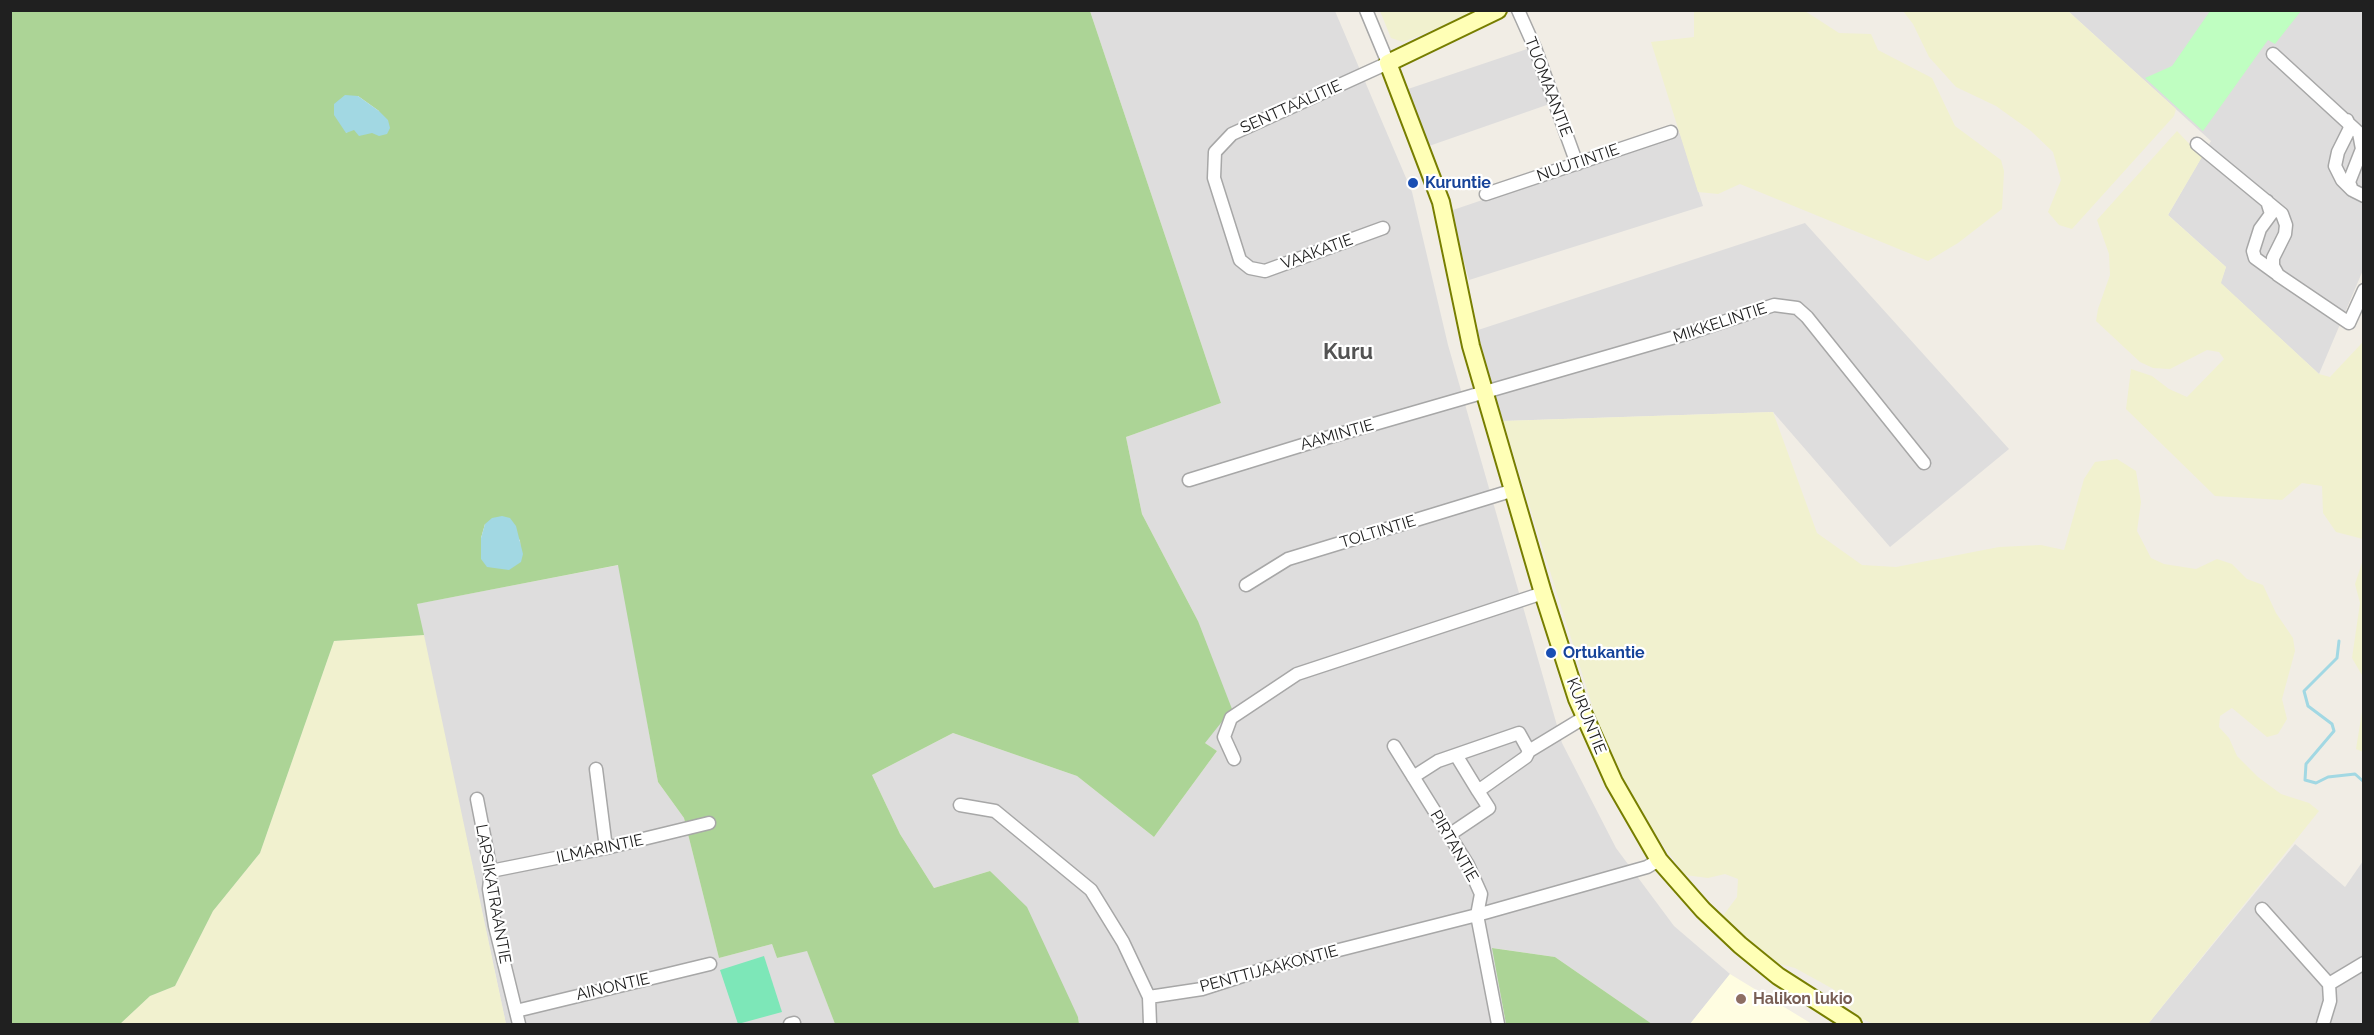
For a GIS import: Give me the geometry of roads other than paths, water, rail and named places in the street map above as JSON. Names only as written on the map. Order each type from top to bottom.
[{"type":"street","name":"KURUNTIE","points":[[1366,10],[1441,202],[1459,298],[1543,593],[1585,717],[1614,782],[1659,860],[1703,910],[1740,945],[1778,976],[1853,1024]]},
{"type":"street","points":[[1388,63],[1498,10]]},
{"type":"street","name":"TUOMAANTIE","points":[[1518,10],[1535,48],[1577,164]]},
{"type":"street","points":[[2273,54],[2359,133],[2362,149],[2350,174],[2358,193]]},
{"type":"street","name":"SENTTAALITIE","points":[[1250,268],[1240,260],[1214,178],[1215,152],[1232,134],[1250,124],[1388,63]]},
{"type":"street","points":[[2347,120],[2350,128],[2338,152],[2335,166],[2342,180],[2358,193]]},
{"type":"street","name":"NUUTINTIE","points":[[1486,194],[1671,132]]},
{"type":"street","points":[[2197,144],[2282,214],[2286,225],[2273,258],[2273,266],[2278,275]]},
{"type":"street","points":[[2266,200],[2271,214],[2260,230],[2253,251],[2256,258],[2349,322],[2364,290]]},
{"type":"street","name":"VAAKATIE","points":[[1250,268],[1265,271],[1383,228]]},
{"type":"street","name":"MIKKELINTIE","points":[[1486,392],[1696,331],[1774,305],[1786,305],[1797,308],[1807,317],[1924,463]]},
{"type":"street","name":"AAMINTIE","points":[[1189,480],[1486,392]]},
{"type":"street","name":"TOLTINTIE","points":[[1246,585],[1288,559],[1514,490]]},
{"type":"street","points":[[1234,759],[1224,737],[1231,718],[1297,674],[1543,593]]},
{"type":"street","points":[[1478,791],[1526,757],[1529,751],[1585,717]]},
{"type":"street","points":[[1413,777],[1438,761],[1519,733],[1529,751]]},
{"type":"street","name":"PIRTANTIE","points":[[1394,746],[1468,865],[1481,894],[1477,915],[1498,1024]]},
{"type":"street","points":[[1449,835],[1489,808],[1456,755]]},
{"type":"street","points":[[596,770],[606,849]]},
{"type":"street","name":"LAPSIKATRAANTIE","points":[[477,799],[491,872],[489,889],[495,926],[519,1024]]},
{"type":"street","points":[[960,805],[995,811],[1091,890],[1123,942],[1149,997],[1150,1024]]},
{"type":"street","name":"ILMARINTIE","points":[[491,872],[606,849],[709,823]]},
{"type":"street","name":"PENTTIJAAKONTIE","points":[[1149,997],[1202,989],[1264,969],[1477,915],[1647,867],[1659,860]]},
{"type":"street","points":[[2262,909],[2329,984],[2330,1001],[2323,1024]]},
{"type":"street","points":[[2329,984],[2364,963]]},
{"type":"street","name":"AINONTIE","points":[[516,1011],[710,964]]},
{"type":"water","points":[[345,95],[358,96],[379,111],[388,120],[390,128],[387,134],[379,136],[372,133],[359,136],[354,130],[346,133],[334,115],[334,104]]},
{"type":"water","points":[[502,516],[510,518],[516,526],[523,554],[521,562],[509,570],[487,567],[481,559],[481,538],[485,524],[492,518]]},
{"type":"waterway","points":[[2339,641],[2337,658],[2304,691],[2308,706],[2332,724],[2334,731],[2306,764],[2305,780],[2316,783],[2328,777],[2355,774],[2364,782]]},
{"type":"place","name":"Kuruntie","points":[[1413,183]]},
{"type":"place","name":"Ortukantie","points":[[1551,653]]},
{"type":"place","name":"Halikon lukio","points":[[1741,999]]},
{"type":"district","name":"Kuru","points":[[1348,352]]}]
